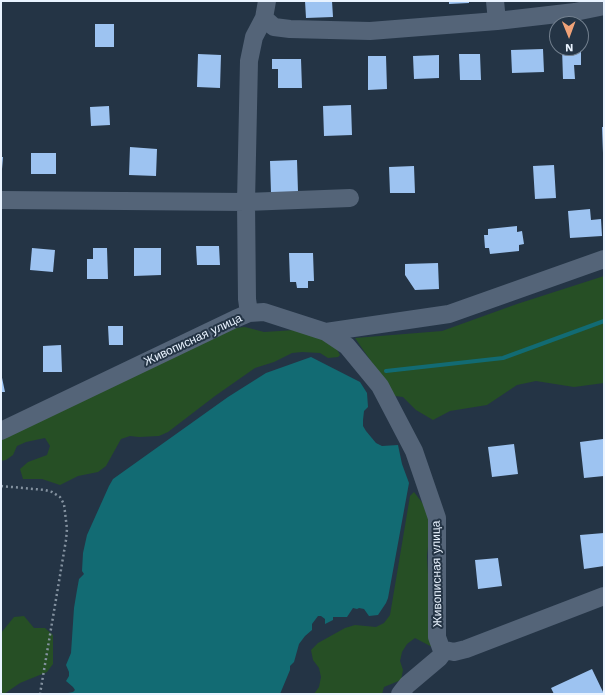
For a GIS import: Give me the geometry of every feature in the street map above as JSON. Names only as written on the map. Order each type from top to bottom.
[{"type":"street","points":[[495,1],[498,21]]},
{"type":"street","points":[[266,9],[274,27],[290,29],[370,31],[498,21],[575,12],[604,6]]},
{"type":"street","points":[[249,313],[247,299],[246,202],[249,61],[254,37],[266,9]]},
{"type":"street","points":[[1,200],[246,202],[350,198]]},
{"type":"street","points":[[326,332],[449,314],[604,259]]},
{"type":"street","name":"Живописная улица","points":[[1,431],[249,313],[264,312],[326,332],[347,346],[376,380],[414,451],[437,518],[437,637],[441,648],[445,650]]},
{"type":"street","points":[[403,690],[445,650],[454,652],[466,649],[604,596]]},
{"type":"path","points":[[1,486],[45,490],[60,497],[64,504],[67,529],[66,540],[40,694]]},
{"type":"shaded area","points":[[604,276],[604,383],[574,387],[536,381],[517,385],[487,405],[450,411],[433,420],[416,410],[403,397],[395,396],[355,338],[442,331],[517,304]]},
{"type":"shaded area","points":[[245,327],[264,332],[295,330],[333,342],[340,355],[338,357],[328,358],[320,353],[292,353],[274,362],[255,368],[168,432],[159,436],[130,436],[121,439],[106,466],[98,472],[78,476],[60,485],[42,479],[23,479],[20,469],[28,462],[47,455],[50,446],[45,438],[26,442],[17,446],[13,455],[6,460],[1,461],[1,438],[19,428],[236,328]]},
{"type":"shaded area","points":[[311,357],[360,382],[367,393],[368,407],[364,411],[363,426],[376,443],[382,446],[398,445],[402,464],[409,483],[388,598],[378,615],[369,616],[364,609],[353,608],[347,617],[333,617],[333,620],[325,624],[325,619],[318,616],[312,624],[312,630],[299,644],[294,662],[290,666],[290,670],[280,694],[63,694],[73,692],[75,690],[66,681],[69,676],[69,672],[66,665],[71,653],[74,608],[79,579],[84,574],[82,571],[83,553],[87,535],[113,479],[228,397],[266,373]]},
{"type":"shaded area","points":[[414,492],[427,509],[432,528],[427,556],[432,647],[415,638],[407,644],[402,652],[400,661],[403,670],[401,680],[384,687],[382,694],[314,694],[319,687],[321,677],[319,668],[313,660],[311,650],[318,643],[345,628],[355,625],[376,627],[384,623],[390,615],[410,496]]},
{"type":"shaded area","points":[[24,616],[34,628],[45,628],[53,635],[53,664],[47,672],[20,683],[4,694],[1,694],[1,633],[14,617]]},
{"type":"building","points":[[305,1],[332,1],[333,17],[306,18]]},
{"type":"building","points":[[449,1],[469,1],[469,3],[449,4]]},
{"type":"building","points":[[95,24],[114,24],[114,47],[95,47]]},
{"type":"building","points":[[543,49],[544,72],[512,73],[511,50]]},
{"type":"building","points":[[198,54],[221,55],[220,88],[197,87]]},
{"type":"building","points":[[459,54],[480,54],[481,80],[460,80]]},
{"type":"building","points":[[439,55],[439,78],[414,79],[413,56]]},
{"type":"building","points":[[368,56],[386,56],[387,89],[368,90]]},
{"type":"building","points":[[562,56],[581,56],[581,65],[574,65],[575,79],[563,79]]},
{"type":"building","points":[[272,59],[301,59],[302,88],[278,88],[278,69],[272,69]]},
{"type":"building","points":[[351,105],[352,135],[324,136],[323,106]]},
{"type":"building","points":[[109,106],[110,125],[91,126],[90,107]]},
{"type":"building","points":[[602,127],[604,127],[604,153],[603,153]]},
{"type":"building","points":[[130,147],[157,149],[156,176],[129,175]]},
{"type":"building","points":[[31,153],[56,153],[56,174],[31,174]]},
{"type":"building","points":[[1,157],[3,157],[2,169],[1,169]]},
{"type":"building","points":[[297,160],[298,192],[271,193],[270,161]]},
{"type":"building","points":[[554,165],[556,198],[535,199],[533,166]]},
{"type":"building","points":[[414,166],[415,193],[390,193],[389,167]]},
{"type":"building","points":[[590,209],[591,220],[601,219],[602,236],[570,238],[568,211]]},
{"type":"building","points":[[517,226],[517,232],[522,231],[524,244],[519,245],[519,251],[490,254],[489,248],[485,248],[484,235],[488,235],[488,229]]},
{"type":"building","points":[[196,246],[219,246],[220,265],[197,265]]},
{"type":"building","points":[[32,248],[55,250],[53,272],[30,270]]},
{"type":"building","points":[[93,248],[107,248],[108,279],[87,279],[87,259],[93,259]]},
{"type":"building","points":[[134,248],[161,248],[161,275],[134,276]]},
{"type":"building","points":[[289,253],[313,253],[314,281],[308,281],[308,288],[297,288],[296,282],[290,282]]},
{"type":"building","points":[[438,263],[439,289],[415,290],[405,275],[405,264]]},
{"type":"building","points":[[108,326],[123,326],[123,345],[109,345]]},
{"type":"building","points":[[61,345],[62,372],[43,372],[43,346]]},
{"type":"building","points":[[1,373],[5,392],[1,392]]},
{"type":"building","points":[[603,439],[604,476],[584,478],[580,442]]},
{"type":"building","points":[[514,444],[518,474],[492,477],[488,447]]},
{"type":"building","points":[[604,533],[604,566],[584,569],[580,535]]},
{"type":"building","points":[[498,558],[502,586],[478,589],[475,560]]},
{"type":"building","points":[[592,669],[604,694],[554,694],[551,688]]},
{"type":"waterway","points":[[386,371],[503,358],[604,321]]}]
